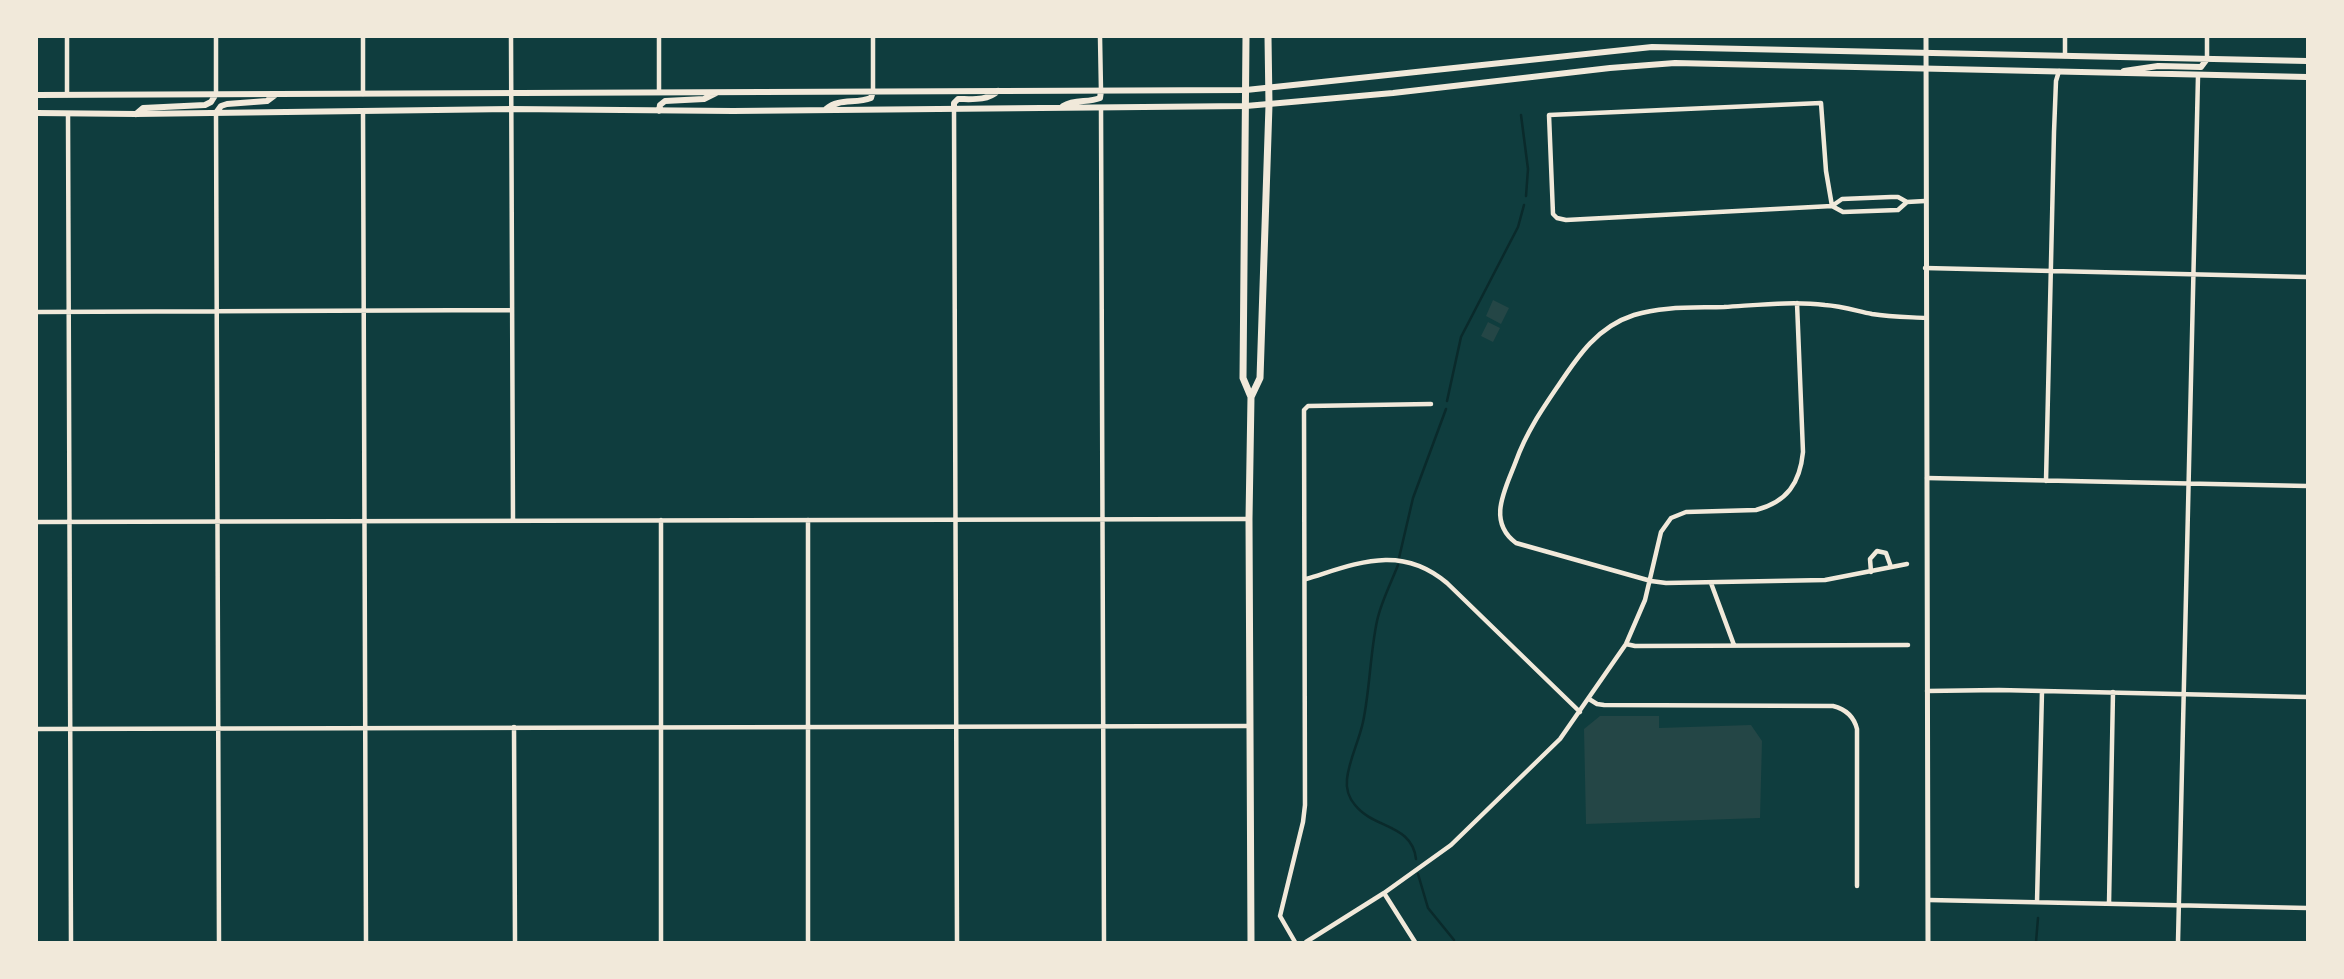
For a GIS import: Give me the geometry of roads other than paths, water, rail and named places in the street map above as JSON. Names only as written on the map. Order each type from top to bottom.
[{"type":"main road","points":[[1246,37],[1242,378],[1251,397]]},
{"type":"main road","points":[[1251,942],[1251,397],[1260,378],[1269,105],[1268,37]]},
{"type":"main road","points":[[37,94],[1246,90],[1652,47],[2307,61]]},
{"type":"main road","points":[[2119,73],[2158,66],[2201,66],[2207,59]]},
{"type":"main road","points":[[37,113],[1246,106],[1654,64],[2307,77]]},
{"type":"main road","points":[[825,109],[833,104],[871,98],[873,91]]},
{"type":"main road","points":[[954,109],[954,103],[958,99],[981,99],[998,91]]},
{"type":"main road","points":[[1062,107],[1069,103],[1096,100],[1100,98],[1101,91]]},
{"type":"main road","points":[[659,111],[660,105],[665,102],[704,99],[719,92]]},
{"type":"main road","points":[[136,114],[143,107],[205,105],[211,102],[216,94]]},
{"type":"main road","points":[[216,113],[221,106],[227,104],[267,101],[277,94]]},
{"type":"street","points":[[67,37],[67,94]]},
{"type":"street","points":[[216,37],[216,94]]},
{"type":"street","points":[[363,37],[363,94]]},
{"type":"street","points":[[511,37],[513,521]]},
{"type":"street","points":[[659,37],[659,92]]},
{"type":"street","points":[[873,37],[873,91]]},
{"type":"street","points":[[1100,37],[1101,91]]},
{"type":"street","points":[[1926,37],[1928,942]]},
{"type":"street","points":[[2065,37],[2065,56]]},
{"type":"street","points":[[2207,37],[2207,59]]},
{"type":"street","points":[[2046,481],[2054,107],[2059,71]]},
{"type":"street","points":[[2178,942],[2198,76]]},
{"type":"street","points":[[1832,206],[1826,171],[1821,103],[1549,115],[1551,209],[1557,218],[1566,220],[1832,206],[1843,212],[1898,210],[1907,202]]},
{"type":"street","points":[[1101,108],[1104,942]]},
{"type":"street","points":[[954,109],[957,942]]},
{"type":"street","points":[[363,112],[366,942]]},
{"type":"street","points":[[68,113],[71,942]]},
{"type":"street","points":[[216,113],[219,942]]},
{"type":"street","points":[[1832,206],[1842,199],[1898,197],[1907,202],[1925,201]]},
{"type":"street","points":[[1925,268],[2307,276]]},
{"type":"street","points":[[1907,564],[1825,580],[1672,584],[1651,581],[1525,547],[1509,537],[1501,523],[1500,508],[1528,430],[1584,348],[1615,323],[1658,310],[1797,303],[1926,318]]},
{"type":"street","points":[[1306,942],[1384,893],[1464,835],[1560,739],[1626,644],[1651,581],[1661,532],[1671,518],[1686,512],[1756,510],[1780,500],[1793,487],[1803,452],[1797,303]]},
{"type":"street","points":[[37,312],[511,310]]},
{"type":"street","points":[[1295,942],[1280,916],[1305,815],[1305,408],[1431,404]]},
{"type":"street","points":[[1927,478],[2307,486]]},
{"type":"street","points":[[37,522],[1249,519]]},
{"type":"street","points":[[661,520],[661,942]]},
{"type":"street","points":[[808,520],[808,942]]},
{"type":"street","points":[[1871,572],[1870,559],[1877,551],[1886,553],[1891,567]]},
{"type":"street","points":[[1306,579],[1381,558],[1430,570],[1447,583],[1580,712]]},
{"type":"street","points":[[1711,583],[1734,646]]},
{"type":"street","points":[[1626,644],[1908,645]]},
{"type":"street","points":[[1927,691],[2307,696]]},
{"type":"street","points":[[2038,902],[2042,691]]},
{"type":"street","points":[[2109,904],[2113,692]]},
{"type":"street","points":[[1589,699],[1604,705],[1833,706],[1845,711],[1857,729],[1857,886]]},
{"type":"street","points":[[37,729],[1103,724],[1250,726]]},
{"type":"street","points":[[514,727],[515,942]]},
{"type":"street","points":[[1384,893],[1415,942]]},
{"type":"street","points":[[1929,900],[2307,908]]},
{"type":"waterway","points":[[1521,115],[1528,169],[1526,196]]},
{"type":"waterway","points":[[1447,401],[1461,337],[1518,227],[1524,205]]},
{"type":"waterway","points":[[1399,558],[1413,498],[1446,409]]},
{"type":"waterway","points":[[1398,565],[1377,621],[1365,710],[1347,786],[1355,805],[1372,819],[1407,839],[1416,859]]},
{"type":"waterway","points":[[1418,874],[1428,908],[1454,940]]},
{"type":"waterway","points":[[2036,942],[2038,918]]}]
